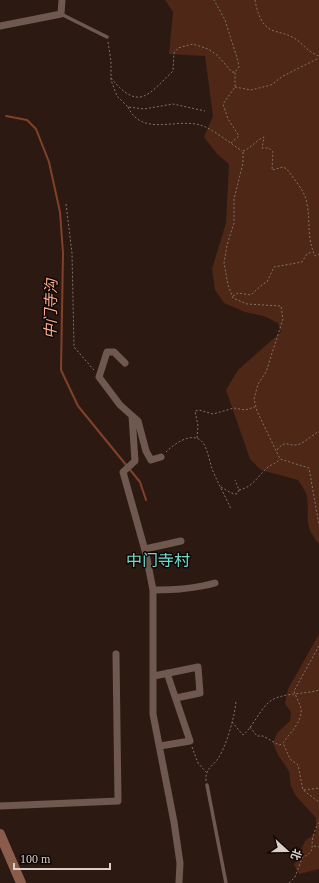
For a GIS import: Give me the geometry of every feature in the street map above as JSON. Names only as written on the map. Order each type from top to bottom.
[{"type":"street","points":[[0,26],[61,14],[62,0]]},
{"type":"street","points":[[125,363],[114,352],[107,352],[99,377],[120,405],[138,421],[146,451],[151,460],[161,457]]},
{"type":"street","points":[[132,416],[135,461],[123,472],[145,549],[153,590],[153,714],[180,863],[180,883]]},
{"type":"street","points":[[145,549],[181,541]]},
{"type":"street","points":[[153,590],[182,590],[215,583]]},
{"type":"street","points":[[0,806],[118,800],[116,654]]},
{"type":"street","points":[[154,676],[198,666],[200,693],[176,698]]},
{"type":"street","points":[[160,746],[190,741],[168,673]]},
{"type":"street","points":[[0,834],[21,883]]},
{"type":"lane","points":[[61,14],[107,37]]},
{"type":"lane","points":[[207,785],[226,883]]},
{"type":"path","points":[[214,0],[225,20],[239,68],[236,72],[235,87],[223,104],[228,119],[239,136],[230,144]]},
{"type":"path","points":[[255,0],[262,22],[271,30],[288,34],[302,43],[308,52],[319,57]]},
{"type":"path","points":[[107,37],[111,61],[111,78],[118,96],[128,107],[132,117],[143,123],[154,125],[184,123],[202,125],[243,152]]},
{"type":"path","points":[[111,78],[120,89],[128,95],[141,98],[148,96],[173,71],[174,53],[178,48],[193,44],[208,48],[225,63],[228,69],[232,72],[236,72]]},
{"type":"path","points":[[235,87],[251,90],[271,85],[282,76],[319,57]]},
{"type":"path","points":[[128,107],[144,109],[173,104],[205,111]]},
{"type":"path","points":[[243,152],[250,148],[259,139],[264,137],[262,148],[268,148],[273,152],[272,170],[283,167],[287,168],[299,186],[307,202],[308,237],[315,256],[319,254]]},
{"type":"path","points":[[243,152],[243,163],[234,199],[234,223],[227,246],[224,263],[228,285],[232,296],[247,304],[281,306],[283,319],[266,372],[258,384],[254,399],[280,459],[308,468],[319,525]]},
{"type":"path","points":[[66,204],[72,253],[74,347],[99,377]]},
{"type":"path","points":[[232,296],[238,293],[251,295],[267,282],[274,268],[302,262],[307,254],[314,252]]},
{"type":"path","points":[[197,438],[198,426],[195,411],[199,410],[213,414],[234,408],[245,410],[256,406]]},
{"type":"path","points":[[276,451],[280,445],[286,443],[295,445],[301,443],[319,431]]},
{"type":"path","points":[[161,457],[176,442],[190,438],[197,438],[204,444],[220,486],[231,509]]},
{"type":"path","points":[[220,486],[231,493],[237,494],[239,490],[247,488],[267,468],[277,464],[280,459]]},
{"type":"path","points":[[235,480],[239,490]]},
{"type":"path","points":[[250,727],[256,736],[264,736],[279,745],[283,743],[300,719],[301,709],[294,691],[296,685],[319,646]]},
{"type":"path","points":[[232,722],[243,735],[250,727],[258,713],[264,709],[268,702],[284,694],[295,695],[319,690]]},
{"type":"path","points":[[207,785],[207,772],[221,754],[232,722],[236,701]]},
{"type":"path","points":[[190,741],[198,763],[207,772]]},
{"type":"path","points":[[283,743],[290,759],[298,765],[303,790],[319,802]]},
{"type":"path","points":[[303,790],[319,788]]},
{"type":"path","points":[[289,883],[295,877],[302,858],[309,854],[313,846],[312,838],[319,822]]},
{"type":"path","points":[[313,846],[319,848]]},
{"type":"shaded area","points":[[165,0],[319,0],[319,544],[310,531],[307,497],[303,488],[298,480],[261,470],[250,459],[226,390],[238,370],[281,332],[278,323],[264,316],[245,312],[224,303],[215,290],[212,269],[226,223],[229,164],[217,154],[204,137],[213,116],[205,56],[169,54],[173,12]]},
{"type":"shaded area","points":[[319,634],[319,869],[299,874],[294,865],[305,841],[316,833],[316,818],[296,796],[291,786],[289,771],[278,755],[273,743],[277,733],[290,721],[291,712],[285,704],[288,689]]},
{"type":"waterway","name":"中门寺沟","points":[[6,116],[27,120],[36,129],[49,162],[60,212],[63,253],[61,370],[78,406],[140,482],[146,500]]},
{"type":"district","name":"中门寺村","points":[[158,560]]}]
